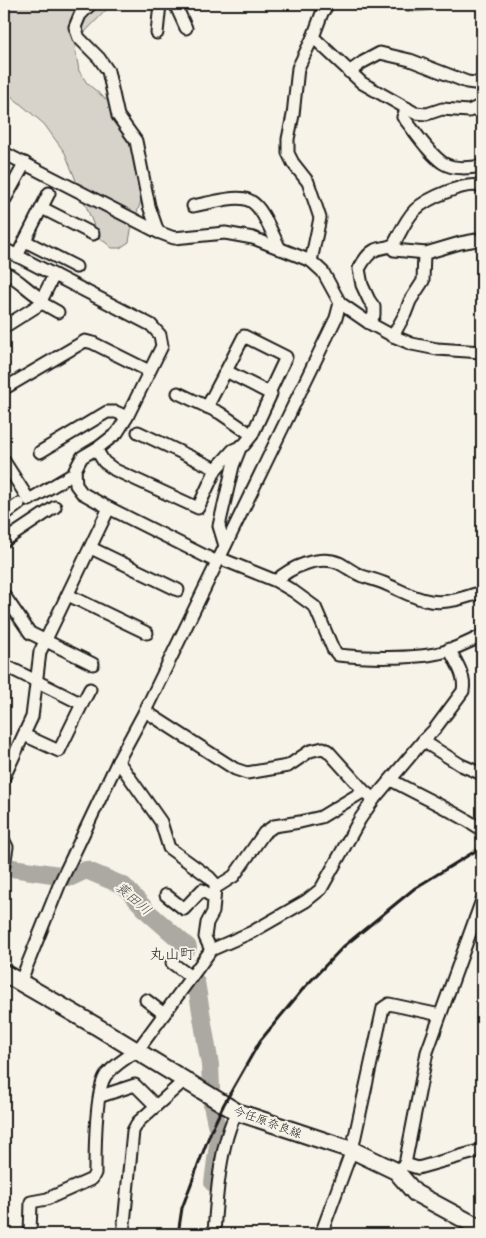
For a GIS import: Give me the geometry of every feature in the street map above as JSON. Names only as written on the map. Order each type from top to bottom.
[{"type":"main road","name":"今任原奈良線","points":[[4,973],[237,1112],[401,1167],[415,1193],[482,1229]]},
{"type":"street","points":[[92,4],[80,15],[75,27],[79,38],[99,58],[108,71],[118,116],[136,141],[149,206],[158,232]]},
{"type":"street","points":[[157,33],[160,4]]},
{"type":"street","points":[[175,4],[186,28]]},
{"type":"street","points":[[311,261],[320,218],[308,182],[293,163],[288,153],[288,146],[298,68],[322,13],[328,4]]},
{"type":"street","points":[[313,37],[362,83],[415,113],[427,114],[442,109],[468,111],[482,105]]},
{"type":"street","points":[[350,72],[380,53],[410,60],[467,82],[482,84]]},
{"type":"street","points":[[407,108],[403,118],[443,163],[454,167],[482,166]]},
{"type":"street","points":[[4,153],[158,232],[174,238],[225,233],[253,238],[311,261],[323,272],[340,303],[369,323],[412,344],[437,349],[482,352]]},
{"type":"street","points":[[4,201],[24,163]]},
{"type":"street","points":[[369,323],[374,315],[374,308],[362,285],[359,269],[366,258],[374,251],[394,244],[413,212],[422,205],[448,192],[470,185],[477,184],[482,187]]},
{"type":"street","points":[[17,256],[49,193]]},
{"type":"street","points":[[193,206],[237,197],[250,199],[263,213],[280,249]]},
{"type":"street","points":[[42,208],[93,234]]},
{"type":"street","points":[[391,246],[394,250],[400,252],[424,253],[482,239]]},
{"type":"street","points":[[25,241],[76,267]]},
{"type":"street","points":[[4,249],[151,325],[160,335],[162,346],[127,417],[117,433],[82,457],[75,470],[76,485],[82,492],[110,508],[218,560],[276,581],[315,607],[333,648],[338,654],[354,657],[414,656],[439,653],[482,636]]},
{"type":"street","points":[[393,336],[410,300],[423,281],[424,253]]},
{"type":"street","points":[[4,272],[18,278],[28,290],[58,312]]},
{"type":"street","points":[[4,327],[42,301],[54,275]]},
{"type":"street","points":[[20,983],[60,883],[336,318],[340,303]]},
{"type":"street","points":[[96,449],[104,462],[115,470],[198,508],[216,470],[233,450],[244,445],[252,435],[286,357],[244,336],[207,407]]},
{"type":"street","points":[[5,388],[86,341],[93,342],[149,371]]},
{"type":"street","points":[[226,371],[269,393]]},
{"type":"street","points":[[178,393],[220,413],[252,435]]},
{"type":"street","points":[[40,452],[107,412],[116,412],[127,417]]},
{"type":"street","points":[[138,432],[216,470]]},
{"type":"street","points":[[225,546],[219,526],[232,466],[241,446]]},
{"type":"street","points":[[4,461],[28,500],[75,473]]},
{"type":"street","points":[[4,515],[19,504]]},
{"type":"street","points":[[4,540],[55,507]]},
{"type":"street","points":[[4,777],[32,718],[39,657],[110,508]]},
{"type":"street","points":[[91,548],[178,590]]},
{"type":"street","points":[[276,581],[284,573],[308,563],[326,560],[338,563],[361,576],[385,583],[416,598],[430,602],[448,602],[482,592]]},
{"type":"street","points":[[4,595],[30,633],[93,664]]},
{"type":"street","points":[[68,595],[147,633]]},
{"type":"street","points":[[166,895],[184,909],[202,890],[215,892],[234,876],[264,833],[274,826],[321,817],[369,795],[391,780],[422,741],[434,730],[463,691],[465,683],[457,663],[449,650]]},
{"type":"street","points":[[4,665],[82,704]]},
{"type":"street","points":[[24,735],[59,751],[90,689]]},
{"type":"street","points":[[145,711],[235,769],[247,772],[288,766],[310,751],[323,748],[369,795]]},
{"type":"street","points":[[422,741],[461,765],[482,774]]},
{"type":"street","points":[[118,761],[160,822],[168,848],[209,877],[215,892],[213,912],[207,923],[205,937],[211,950]]},
{"type":"street","points":[[391,780],[419,796],[452,811],[478,827],[482,825]]},
{"type":"street","points":[[30,1234],[31,1202],[47,1199],[92,1179],[95,1173],[95,1132],[102,1083],[106,1075],[126,1057],[137,1051],[211,950],[252,932],[306,901],[321,890],[360,820],[369,795]]},
{"type":"street","points":[[4,841],[6,847],[4,865]]},
{"type":"street","points":[[482,900],[427,1052],[401,1167],[418,1168],[482,1150]]},
{"type":"street","points":[[172,963],[191,977]]},
{"type":"street","points":[[146,1000],[164,1014]]},
{"type":"street","points":[[321,1234],[352,1150],[384,1008],[389,1004],[440,1015]]},
{"type":"street","points":[[123,1234],[133,1132],[138,1122],[185,1080]]},
{"type":"street","points":[[101,1096],[135,1085],[156,1106]]},
{"type":"street","points":[[214,1234],[226,1138],[237,1112]]},
{"type":"shaded area","points":[[4,4],[112,4],[80,37],[75,46],[79,71],[87,83],[123,114],[142,152],[143,195],[131,230],[129,242],[120,248],[112,248],[98,236],[65,153],[44,124],[4,90]]},
{"type":"shaded area","points":[[391,4],[451,4],[434,10],[413,12],[401,10]]},
{"type":"waterway","name":"蓑田川","points":[[12,868],[59,875]]},
{"type":"waterway","name":"蓑田川","points":[[71,877],[86,870],[124,886],[149,913],[188,947]]},
{"type":"waterway","name":"蓑田川","points":[[196,982],[210,1065],[211,1088]]},
{"type":"waterway","name":"蓑田川","points":[[212,1105],[219,1137],[213,1183]]},
{"type":"railway","points":[[178,1234],[182,1208],[211,1131],[260,1041],[303,989],[343,947],[415,888],[482,847]]},
{"type":"district","name":"丸山町","points":[[172,952]]}]
